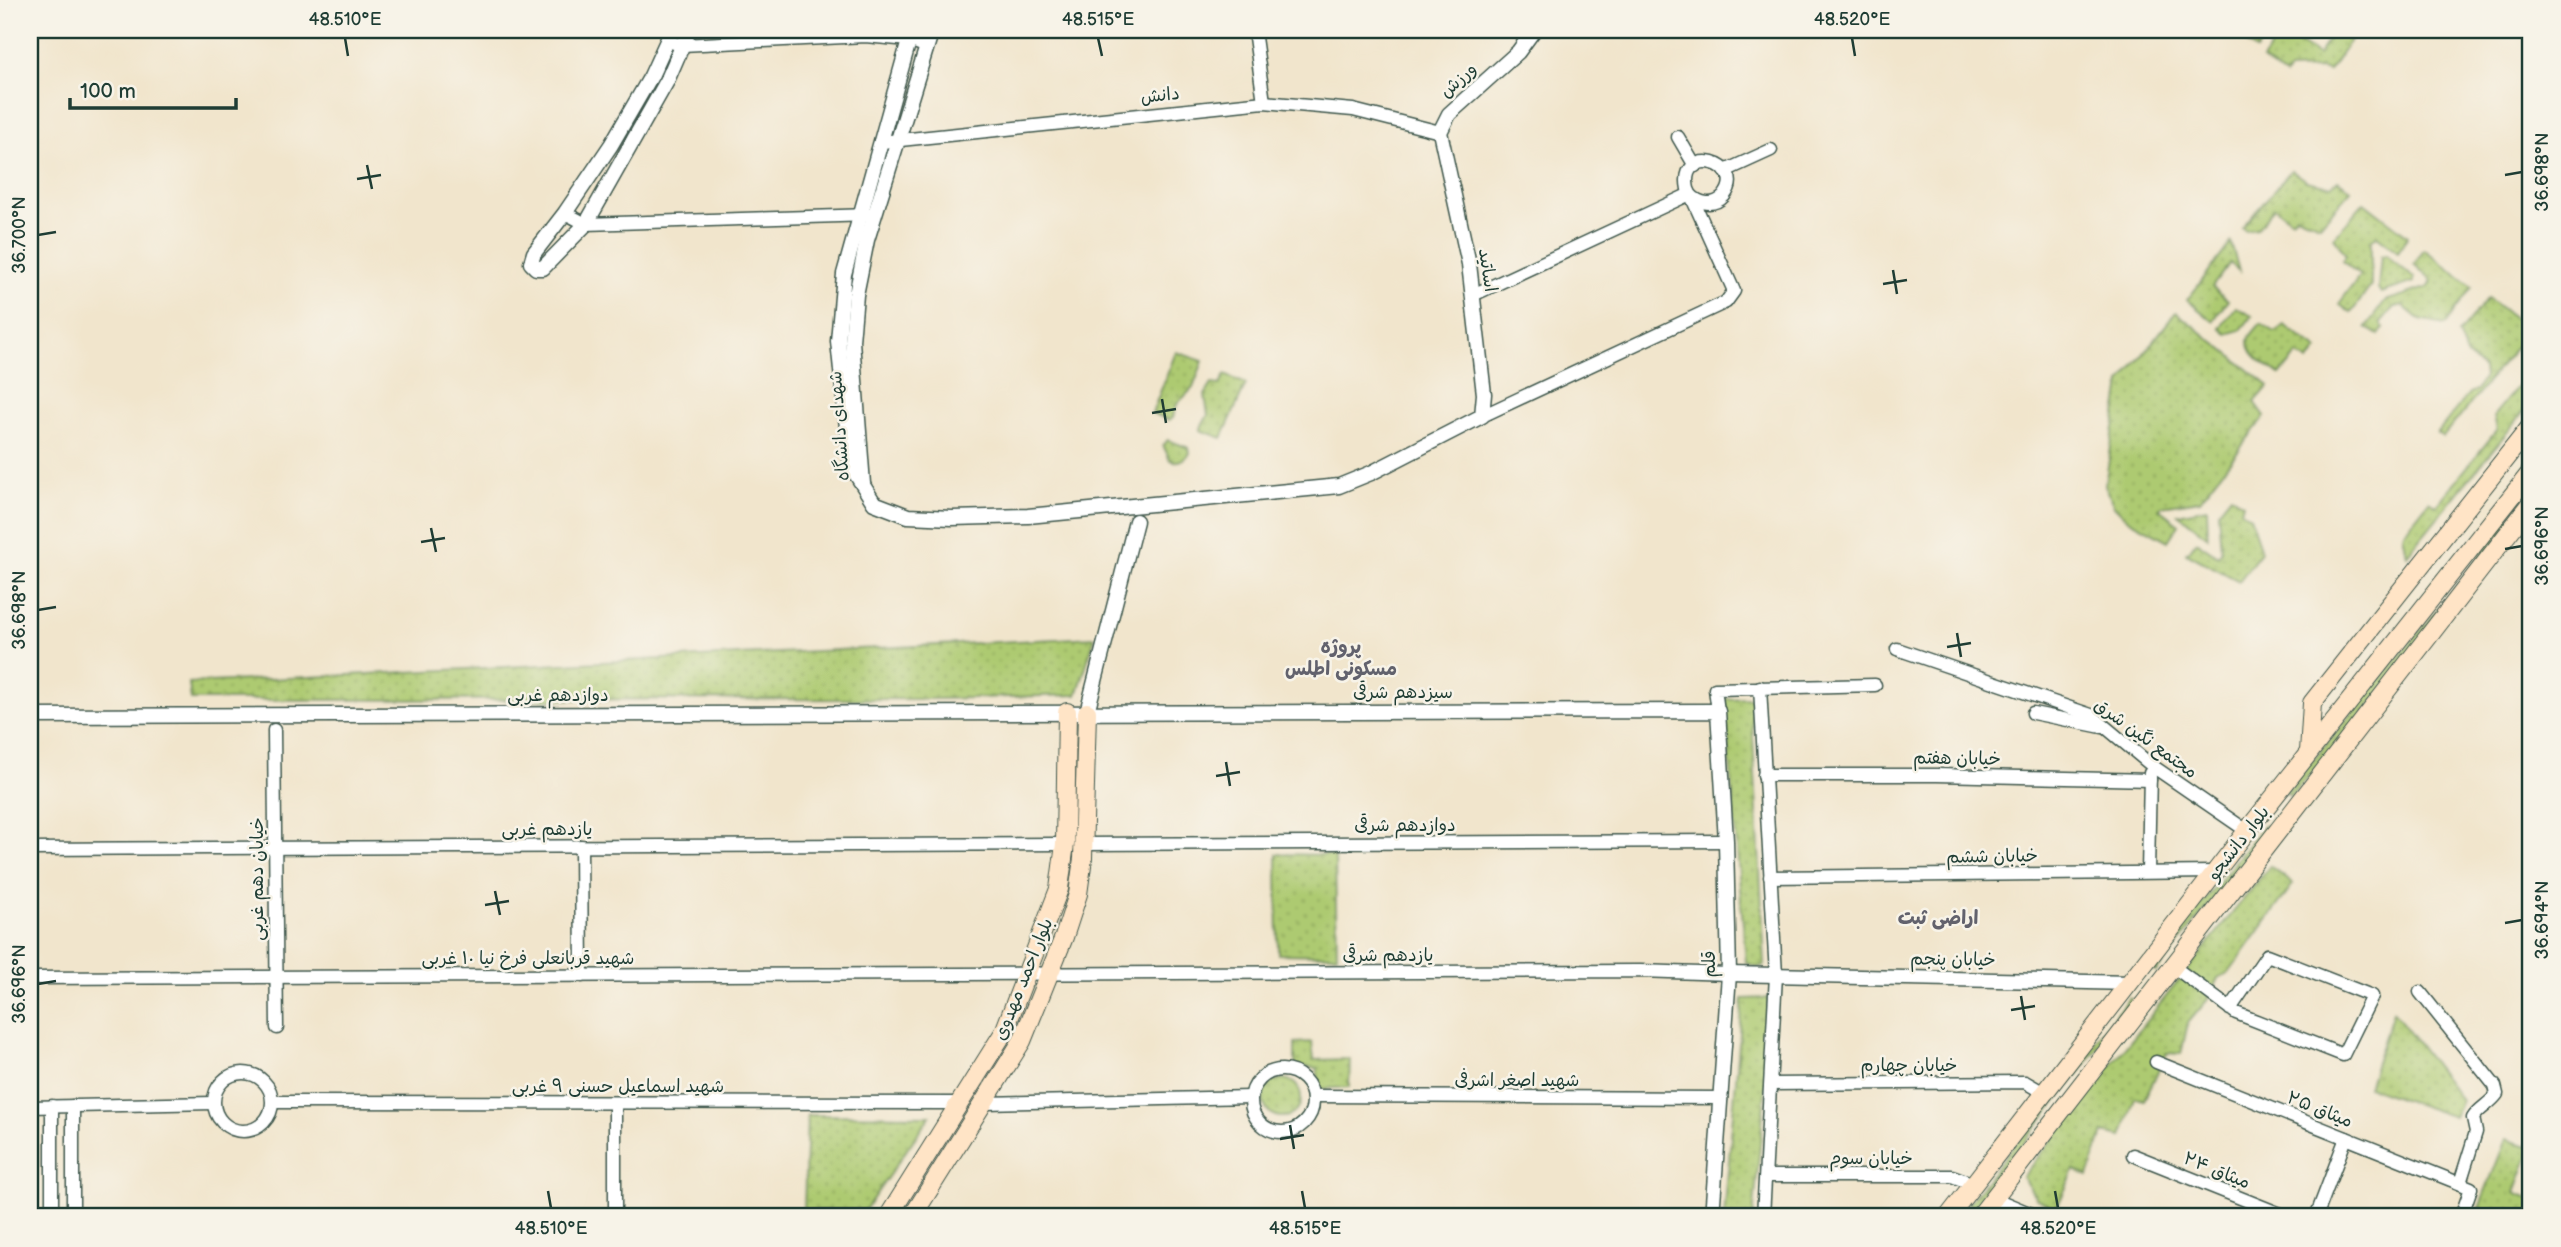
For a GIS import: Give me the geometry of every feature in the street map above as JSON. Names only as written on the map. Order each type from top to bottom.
[{"type":"main road","points":[[2309,753],[2312,703],[2531,426]]},
{"type":"main road","name":"بلوار دانشجو","points":[[1948,1217],[2272,799],[2531,472]]},
{"type":"main road","name":"بلوار دانشجو","points":[[1979,1217],[2531,504]]},
{"type":"main road","name":"بلوار احمد مهدوی","points":[[888,1217],[962,1103],[1004,1032],[1059,889],[1065,844],[1067,712]]},
{"type":"main road","name":"بلوار احمد مهدوی","points":[[912,1217],[1023,1041],[1064,937],[1078,894],[1084,844],[1087,712]]},
{"type":"main road","points":[[2272,799],[2292,814]]},
{"type":"main road","points":[[2130,983],[2151,996]]},
{"type":"street","points":[[674,38],[667,81],[586,224],[543,268],[536,268],[531,263],[534,253],[611,145],[674,38],[688,30]]},
{"type":"street","name":"شهدای دانشگاه","points":[[868,215],[899,142],[932,30]]},
{"type":"street","points":[[1254,30],[1264,102]]},
{"type":"street","name":"ورزش","points":[[1440,132],[1449,114],[1518,52],[1534,30]]},
{"type":"street","points":[[674,38],[911,35],[927,47]]},
{"type":"street","name":"شهدای دانشگاه","points":[[911,35],[881,142],[856,295],[852,341],[863,489],[874,503],[908,516],[1028,516],[1339,486],[1371,473],[1482,416]]},
{"type":"street","name":"دانش","points":[[881,142],[1264,102],[1353,110],[1440,132]]},
{"type":"street","name":"اساتید","points":[[1440,132],[1469,264],[1484,394],[1482,416]]},
{"type":"street","points":[[1678,137],[1695,166]]},
{"type":"street","points":[[611,145],[625,154]]},
{"type":"street","points":[[1725,171],[1771,150]]},
{"type":"street","points":[[1482,416],[1726,302],[1734,291],[1690,194],[1687,179],[1695,166],[1711,162],[1725,171],[1728,177],[1727,189],[1719,200],[1701,202],[1690,194]]},
{"type":"street","points":[[1473,295],[1690,194]]},
{"type":"street","points":[[565,213],[586,224],[868,215]]},
{"type":"street","points":[[1087,712],[1136,521]]},
{"type":"street","name":"مجتمع نگین شرق","points":[[1897,649],[2091,715],[2151,765],[2247,831]]},
{"type":"street","points":[[1718,711],[1716,689],[1875,685]]},
{"type":"street","points":[[1759,687],[1776,975],[1763,1217]]},
{"type":"street","name":"سیزدهم شرقی","points":[[1087,712],[1718,711]]},
{"type":"street","name":"قلم","points":[[1712,1217],[1729,975],[1726,841],[1718,711]]},
{"type":"street","name":"دوازدهم غربی","points":[[30,716],[1087,712]]},
{"type":"street","points":[[2033,713],[2106,728]]},
{"type":"street","name":"خیابان دهم غربی","points":[[274,730],[276,1028]]},
{"type":"street","points":[[2148,872],[2151,765]]},
{"type":"street","name":"خیابان هفتم","points":[[1764,775],[1937,775],[2150,780]]},
{"type":"street","name":"دوازدهم شرقی","points":[[1084,844],[1726,841]]},
{"type":"street","name":"یازدهم غربی","points":[[30,849],[1065,844]]},
{"type":"street","points":[[581,846],[582,976]]},
{"type":"street","name":"خیابان ششم","points":[[1770,877],[2215,872]]},
{"type":"street","points":[[2174,967],[2230,1009],[2343,1055],[2372,996],[2267,955],[2230,1009]]},
{"type":"street","name":"یازدهم شرقی","points":[[1026,974],[1640,971],[1729,975]]},
{"type":"street","name":"شهید قربانعلی فرخ نیا ۱۰ غربی","points":[[30,978],[1026,974]]},
{"type":"street","name":"خیابان پنجم","points":[[1729,975],[2130,983]]},
{"type":"street","points":[[2420,992],[2495,1086],[2497,1094],[2490,1104],[2477,1111],[2473,1118],[2476,1132],[2461,1217]]},
{"type":"street","name":"میثاق ۲۵","points":[[2157,1062],[2466,1185]]},
{"type":"street","points":[[1286,1069],[1301,1075],[1314,1096],[1312,1112],[1308,1119],[1295,1129],[1279,1132],[1271,1130],[1253,1113],[1251,1097],[1257,1082],[1270,1072],[1286,1069]]},
{"type":"street","points":[[234,1073],[253,1073],[268,1084],[274,1102],[268,1120],[253,1130],[234,1130],[219,1120],[214,1103],[219,1085],[234,1073]]},
{"type":"street","name":"خیابان چهارم","points":[[1772,1084],[2025,1082],[2044,1093]]},
{"type":"street","name":"شهید اصغر اشرفی","points":[[1314,1096],[1720,1098]]},
{"type":"street","points":[[986,1103],[1251,1097]]},
{"type":"street","name":"شهید اسماعیل حسنی ۹ غربی","points":[[274,1102],[962,1103]]},
{"type":"street","points":[[30,1107],[214,1103]]},
{"type":"street","points":[[615,1104],[615,1217]]},
{"type":"street","points":[[73,1106],[73,1217]]},
{"type":"street","points":[[52,1107],[52,1217]]},
{"type":"street","points":[[2316,1217],[2346,1138]]},
{"type":"street","name":"میثاق ۲۴","points":[[2133,1155],[2288,1217]]},
{"type":"street","name":"خیابان سوم","points":[[1767,1176],[1952,1176],[1974,1184]]},
{"type":"street","points":[[1993,1199],[2036,1217]]},
{"type":"green space","points":[[2230,30],[2271,30],[2256,50]]},
{"type":"green space","points":[[2335,30],[2352,37],[2329,71],[2289,70],[2285,76],[2262,60],[2282,32],[2318,55]]},
{"type":"green space","points":[[2291,170],[2306,181],[2331,186],[2338,180],[2351,190],[2320,225],[2296,215],[2292,220],[2274,207],[2257,229],[2246,231],[2242,228]]},
{"type":"green space","points":[[2364,202],[2408,236],[2398,252],[2377,236],[2371,240],[2371,286],[2351,313],[2339,304],[2360,275],[2342,261],[2346,255],[2334,237]]},
{"type":"green space","points":[[2231,243],[2239,271],[2230,263],[2212,287],[2228,300],[2213,321],[2187,300]]},
{"type":"green space","points":[[2424,249],[2472,287],[2445,325],[2420,320],[2403,306],[2394,307],[2380,323],[2384,328],[2379,335],[2366,327],[2385,301],[2429,287],[2432,281],[2414,264]]},
{"type":"green space","points":[[2386,255],[2414,278],[2414,282],[2381,293],[2378,288],[2381,256]]},
{"type":"green space","points":[[2488,298],[2524,326],[2525,336],[2443,437],[2437,433],[2484,378],[2483,369],[2466,355],[2458,334]]},
{"type":"green space","points":[[2236,307],[2252,316],[2241,330],[2227,334],[2220,328]]},
{"type":"green space","points":[[2176,312],[2269,386],[2255,402],[2265,416],[2200,500],[2162,506],[2159,509],[2179,524],[2168,541],[2126,518],[2114,506],[2105,485],[2121,383]]},
{"type":"green space","points":[[2261,323],[2275,332],[2284,325],[2318,350],[2308,362],[2297,355],[2280,375],[2254,355],[2251,349],[2250,337]]},
{"type":"green space","points":[[1176,352],[1203,361],[1193,388],[1177,404],[1173,417],[1169,420],[1152,413]]},
{"type":"green space","points":[[2531,370],[2531,403],[2407,555],[2403,534],[2429,501],[2436,506],[2497,430],[2494,415]]},
{"type":"green space","points":[[1225,375],[1246,384],[1222,438],[1200,430],[1208,415],[1205,395],[1212,384],[1220,385]]},
{"type":"green space","points":[[1168,440],[1189,448],[1190,453],[1181,460],[1170,460],[1163,445]]},
{"type":"green space","points":[[2531,489],[2531,495],[2384,687],[2290,796],[2286,793],[2450,595]]},
{"type":"green space","points":[[2231,495],[2243,503],[2241,511],[2250,516],[2261,552],[2239,581],[2186,553],[2196,541],[2218,556],[2221,551],[2218,511]]},
{"type":"green space","points":[[2207,508],[2208,537],[2178,514]]},
{"type":"green space","points":[[1095,637],[1077,695],[937,699],[191,700],[189,683]]},
{"type":"green space","points":[[1751,698],[1765,965],[1759,967],[1746,963],[1725,699]]},
{"type":"green space","points":[[2264,825],[2269,829],[2156,972],[2151,969]]},
{"type":"green space","points":[[1277,854],[1335,855],[1337,955],[1278,954]]},
{"type":"green space","points":[[2270,866],[2293,884],[2229,973],[2218,978],[2209,998],[2188,1023],[2181,1054],[2167,1053],[2144,1100],[2135,1097],[2122,1137],[2103,1133],[2088,1176],[2074,1170],[2056,1209],[2037,1199],[2022,1177]]},
{"type":"green space","points":[[1768,998],[1767,1073],[1753,1217],[1724,1217],[1743,999]]},
{"type":"green space","points":[[2129,998],[2134,1002],[1966,1217],[1958,1217]]},
{"type":"green space","points":[[2393,1011],[2461,1100],[2454,1117],[2368,1087]]},
{"type":"green space","points":[[1312,1042],[1314,1060],[1350,1059],[1349,1087],[1320,1089],[1317,1068],[1295,1066],[1295,1043]]},
{"type":"green space","points":[[1282,1079],[1295,1085],[1301,1098],[1295,1111],[1282,1117],[1269,1111],[1263,1098],[1269,1085]]},
{"type":"green space","points":[[807,1115],[930,1116],[865,1210],[804,1211]]},
{"type":"green space","points":[[2506,1139],[2526,1146],[2531,1140],[2531,1150],[2515,1192],[2531,1199],[2531,1217],[2491,1217],[2477,1213]]},
{"type":"district","name":"پروژه مسکونی اطلس","points":[[1341,657]]},
{"type":"district","name":"اراضی ثبت","points":[[1938,917]]}]
